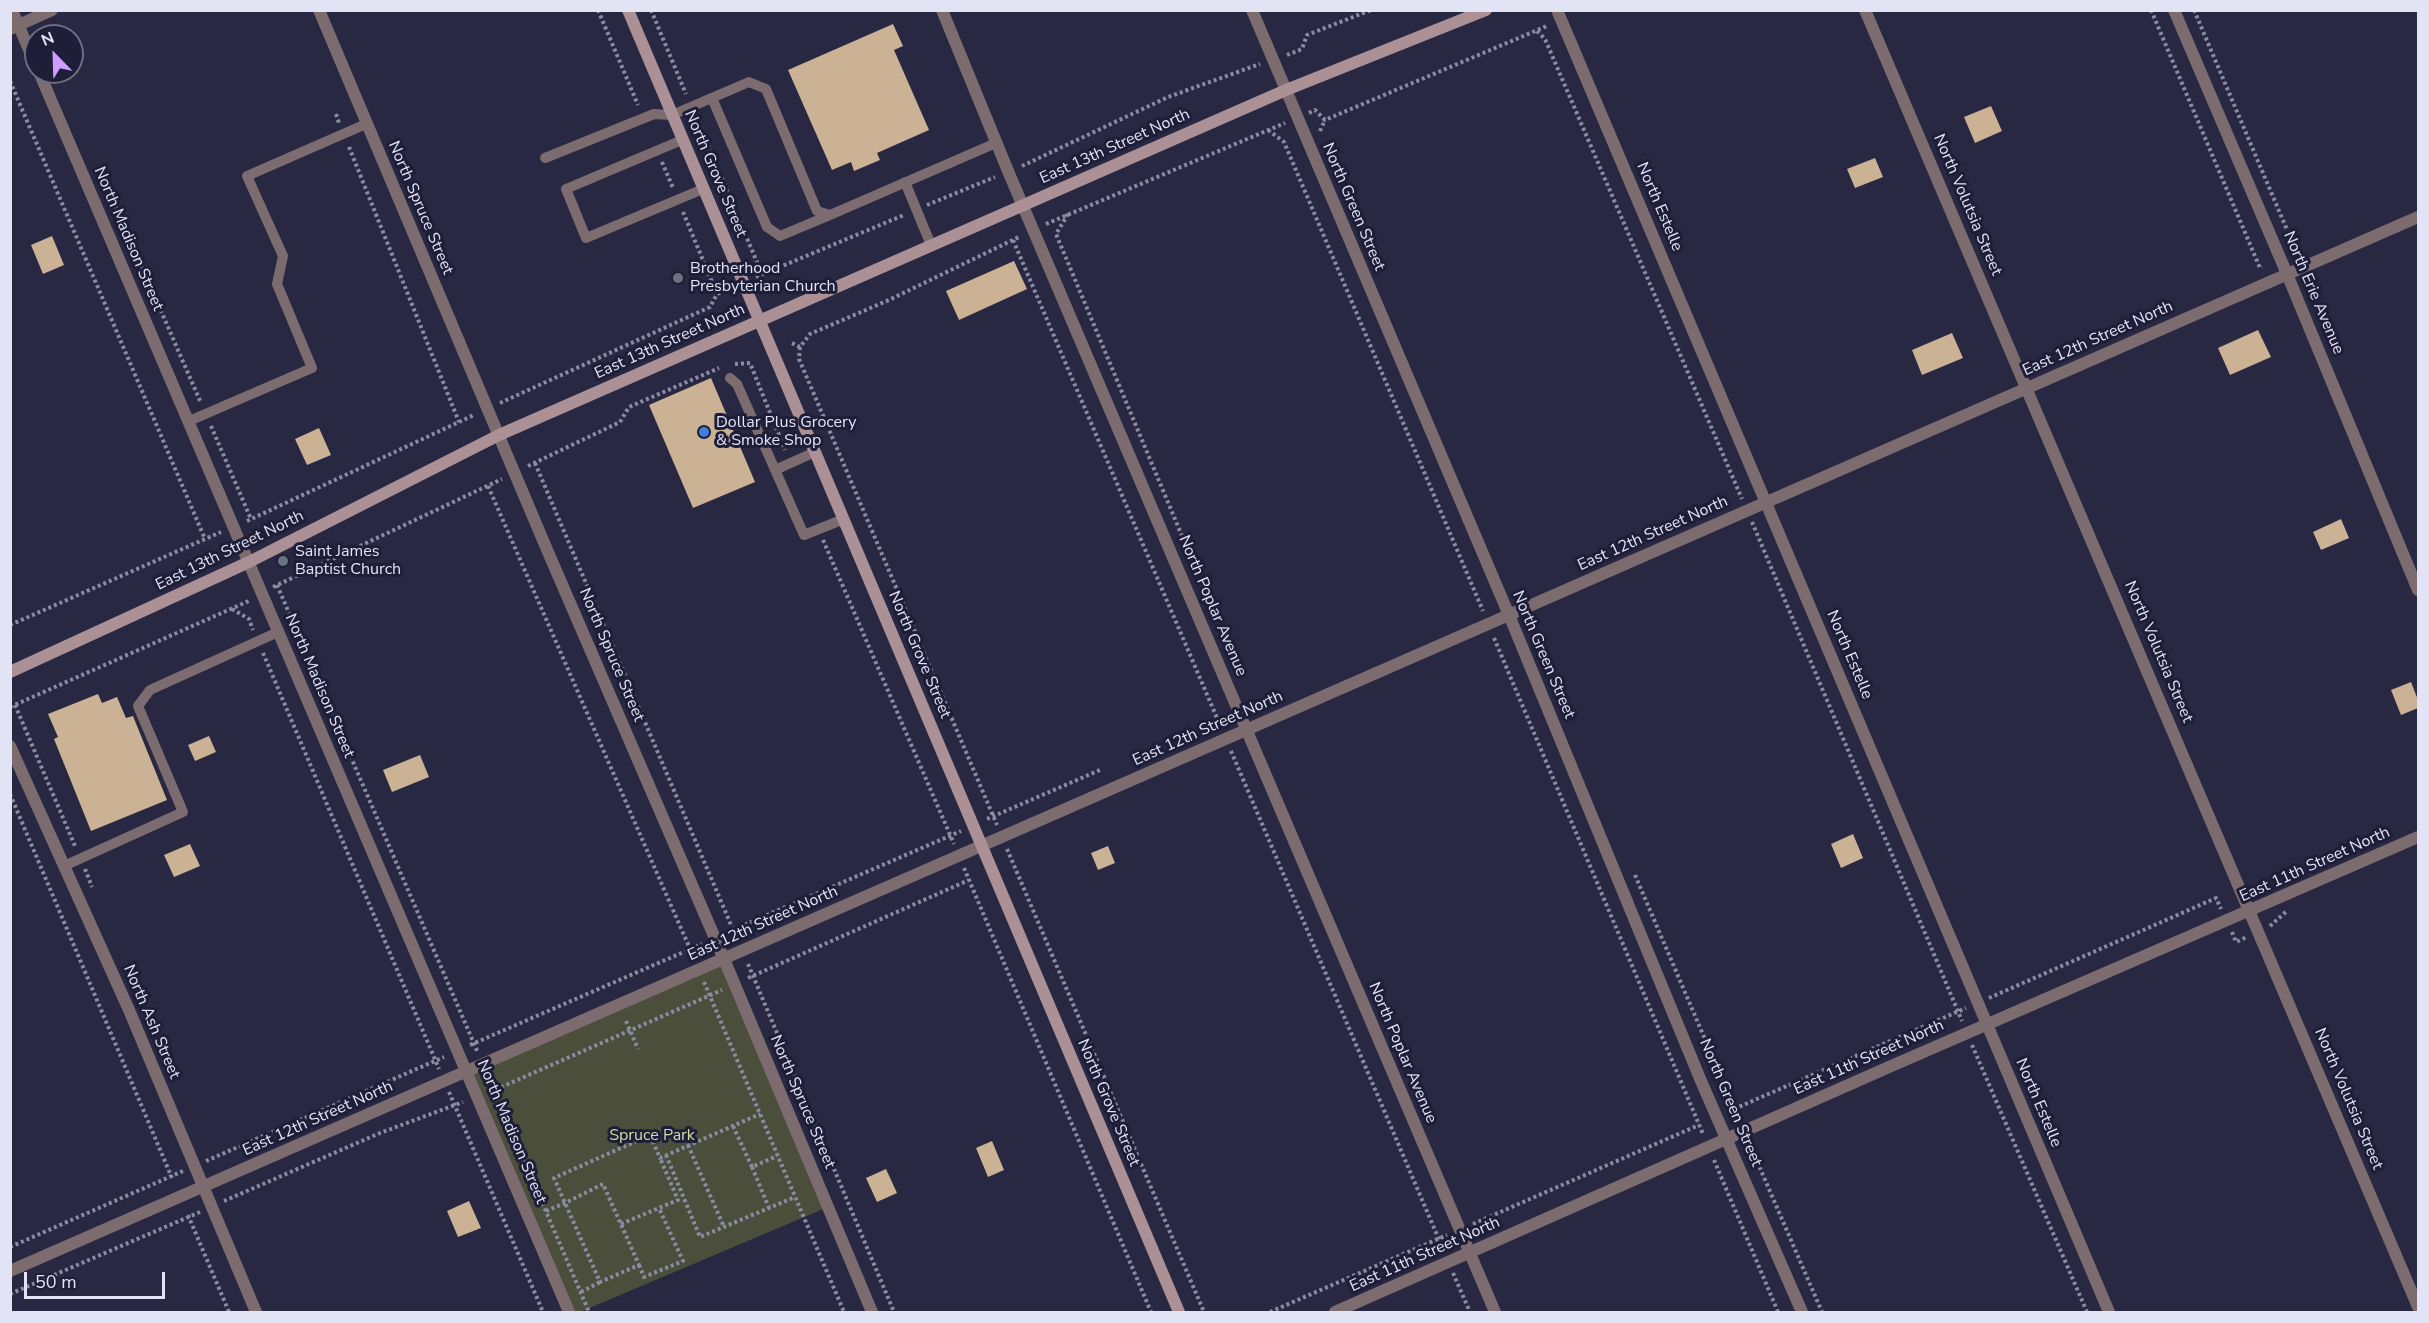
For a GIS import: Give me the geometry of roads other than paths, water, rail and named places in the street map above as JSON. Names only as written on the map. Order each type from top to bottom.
[{"type":"main road","name":"North Grove Street","points":[[628,10],[1179,1312]]},
{"type":"main road","name":"East 13th Street North","points":[[10,672],[249,562],[499,435],[1286,90],[1486,10]]},
{"type":"street","points":[[12,10],[15,27],[24,44]]},
{"type":"street","points":[[15,27],[52,10]]},
{"type":"street","name":"North Spruce Street","points":[[319,10],[872,1312]]},
{"type":"street","name":"North Green Street","points":[[1252,10],[1802,1312]]},
{"type":"street","name":"North Volutsia Street","points":[[1865,10],[2418,1307]]},
{"type":"street","name":"North Erie Avenue","points":[[2174,10],[2418,590]]},
{"type":"street","name":"North Poplar Avenue","points":[[946,12],[1022,205],[1495,1312]]},
{"type":"street","name":"North Estelle","points":[[1559,15],[2109,1312]]},
{"type":"street","name":"North Madison Street","points":[[44,84],[569,1312]]},
{"type":"street","name":"East 12th Street North","points":[[10,1271],[2418,217]]},
{"type":"street","name":"North Ash Street","points":[[10,746],[133,1021],[256,1312]]},
{"type":"street","name":"East 11th Street North","points":[[1335,1312],[2418,837]]},
{"type":"lane","points":[[545,158],[654,114],[672,114],[749,82],[766,89],[816,211],[830,215]]},
{"type":"lane","points":[[712,98],[767,227],[780,236],[996,142]]},
{"type":"lane","points":[[189,422],[312,369],[277,284],[283,256],[247,176],[366,124]]},
{"type":"lane","points":[[682,140],[566,189],[586,238],[703,189]]},
{"type":"lane","points":[[905,183],[931,245]]},
{"type":"lane","points":[[730,378],[738,384],[804,535],[844,519]]},
{"type":"lane","points":[[775,470],[815,453]]},
{"type":"lane","points":[[64,866],[183,812],[138,706],[150,690],[278,632]]},
{"type":"place","name":"Brotherhood Presbyterian Church","points":[[678,278]]},
{"type":"place","name":"Dollar Plus Grocery & Smoke Shop","points":[[704,432]]},
{"type":"place","name":"Saint James Baptist Church","points":[[283,561]]},
{"type":"park label","name":"Spruce Park","points":[[652,1136]]}]
